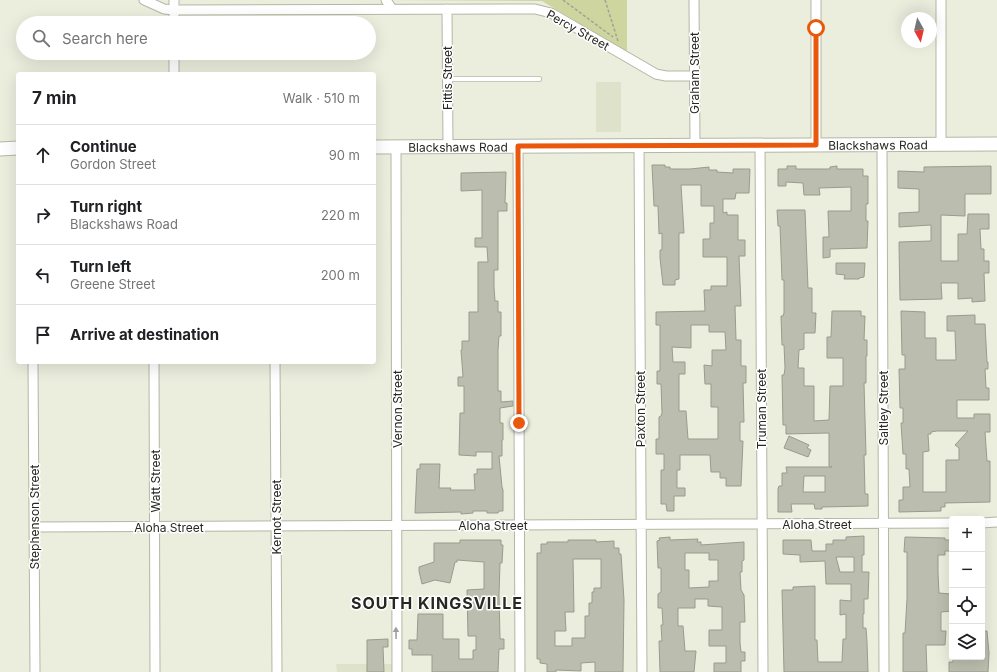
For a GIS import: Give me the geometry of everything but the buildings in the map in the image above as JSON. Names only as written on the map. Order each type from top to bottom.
[{"type":"main road","name":"Blackshaws Road","points":[[376,147],[997,144]]},
{"type":"main road","points":[[0,149],[16,148]]},
{"type":"street","name":"Percy Street","points":[[144,0],[164,9],[174,10],[543,10],[656,74],[666,76],[694,76]]},
{"type":"street","points":[[174,0],[174,16]]},
{"type":"street","points":[[386,0],[392,9]]},
{"type":"street","name":"Graham Street","points":[[694,0],[695,146]]},
{"type":"street","points":[[816,0],[816,145]]},
{"type":"street","points":[[941,0],[941,144]]},
{"type":"street","name":"Fittis Street","points":[[447,9],[448,147]]},
{"type":"street","points":[[174,60],[174,72]]},
{"type":"street","name":"Truman Street","points":[[760,145],[763,672]]},
{"type":"street","name":"Saltley Street","points":[[882,145],[884,672]]},
{"type":"street","points":[[518,146],[520,672]]},
{"type":"street","name":"Paxton Street","points":[[639,146],[642,672]]},
{"type":"street","name":"Vernon Street","points":[[396,147],[397,672]]},
{"type":"street","name":"Stephenson Street","points":[[33,364],[35,672]]},
{"type":"street","name":"Watt Street","points":[[154,364],[156,527],[155,672]]},
{"type":"street","name":"Kernot Street","points":[[275,364],[276,672]]},
{"type":"street","points":[[985,523],[997,522]]},
{"type":"street","name":"Aloha Street","points":[[34,527],[949,523]]},
{"type":"lane","points":[[447,79],[539,79]]},
{"type":"path","points":[[563,0],[618,42],[605,0]]},
{"type":"shaded area","points":[[596,82],[621,82],[621,132],[596,132]]},
{"type":"shaded area","points":[[336,664],[392,664],[392,672],[337,672]]},
{"type":"green space","points":[[388,0],[627,0],[627,52],[542,1]]},
{"type":"district","name":"SOUTH KINGSVILLE","points":[[437,603]]},
{"type":"route","points":[[519,423],[518,146],[816,145],[816,28]]}]
